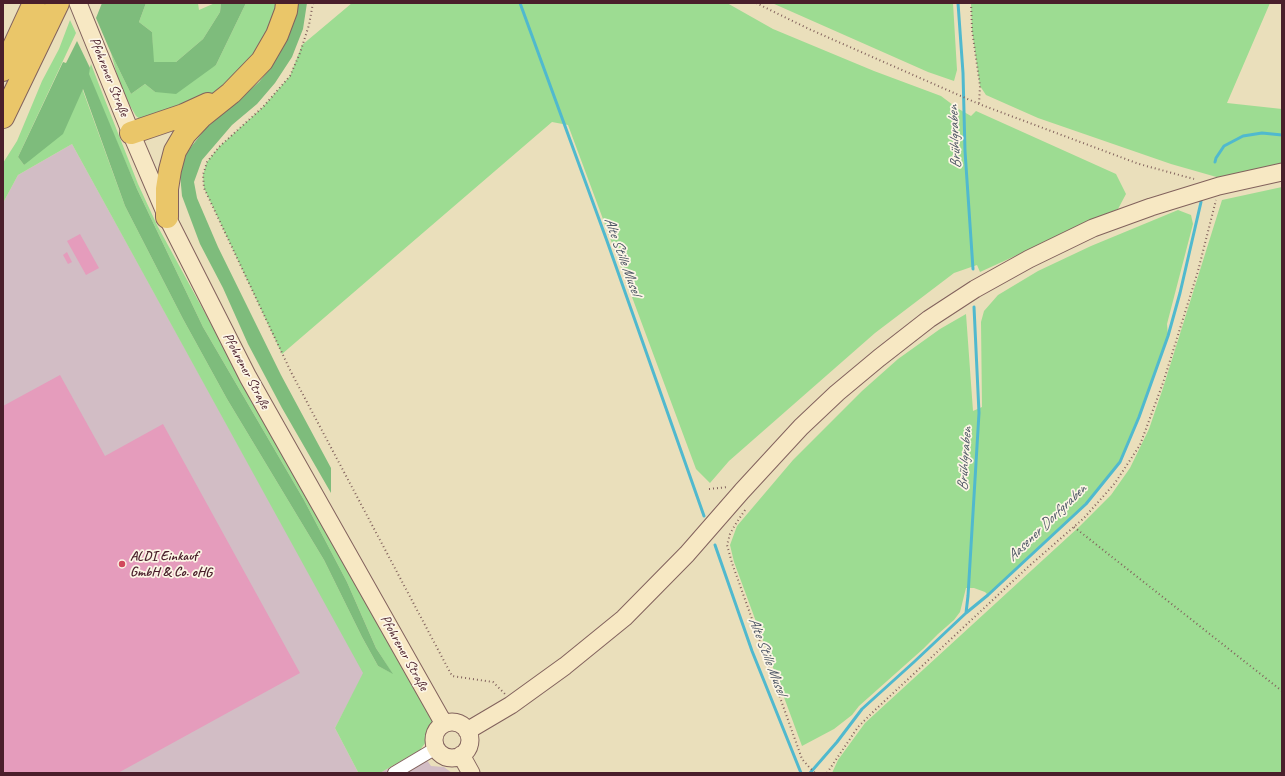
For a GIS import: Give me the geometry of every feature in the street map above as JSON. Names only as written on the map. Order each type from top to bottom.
[{"type":"highway","points":[[3,40],[29,3]]},
{"type":"highway","points":[[3,70],[34,3]]},
{"type":"highway","points":[[3,117],[58,3]]},
{"type":"highway","points":[[167,217],[167,189],[175,151],[185,134],[201,117],[231,93],[262,61],[277,35],[286,11],[287,3]]},
{"type":"highway","points":[[132,136],[184,115],[231,93]]},
{"type":"highway","points":[[132,136],[141,142],[149,142],[201,117]]},
{"type":"street","name":"Pfohrener Straße","points":[[78,3],[132,136],[167,217],[248,377],[444,724]]},
{"type":"street","points":[[467,730],[511,705],[565,666],[624,618],[687,554],[801,427],[849,383],[929,319],[975,289],[1029,259],[1093,228],[1151,207],[1219,186],[1282,172]]},
{"type":"street","points":[[454,722],[464,726],[467,730],[470,741],[468,747],[461,755],[457,757],[447,757],[442,755],[434,744],[437,730],[444,724],[454,722]]},
{"type":"street","points":[[394,773],[436,748]]},
{"type":"street","points":[[461,755],[471,773]]},
{"type":"path","points":[[313,3],[309,26],[290,76],[263,107],[219,147],[207,162],[203,175],[204,188],[291,372],[452,676],[493,682],[502,691],[511,705]]},
{"type":"path","points":[[756,3],[809,29],[979,104],[1139,164],[1197,180]]},
{"type":"path","points":[[971,3],[972,30],[980,86],[979,104]]},
{"type":"path","points":[[827,773],[858,727],[1028,567],[1084,518],[1115,483],[1140,445],[1163,382],[1198,271],[1219,186]]},
{"type":"path","points":[[709,489],[729,487]]},
{"type":"path","points":[[735,525],[730,534],[728,545],[732,563],[802,758],[815,773]]},
{"type":"path","points":[[1074,527],[1282,692]]},
{"type":"shaded area","points":[[72,144],[364,673],[335,728],[358,772],[361,773],[3,773],[3,203],[18,175]]},
{"type":"shaded area","points":[[420,750],[431,766],[444,767],[452,773],[380,773]]},
{"type":"green space","points":[[102,3],[146,3],[139,22],[152,32],[154,62],[176,62],[203,39],[220,12],[221,3],[246,3],[216,65],[176,94],[155,92],[145,84],[131,94],[96,18]]},
{"type":"green space","points":[[146,3],[198,3],[199,10],[215,3],[221,3],[220,12],[203,39],[176,62],[153,62],[152,32],[139,22]]},
{"type":"green space","points":[[246,3],[278,3],[266,39],[220,93],[140,119],[136,116],[121,90],[111,53],[131,94],[145,84],[155,92],[216,65]]},
{"type":"green space","points":[[297,3],[307,3],[303,29],[292,57],[275,83],[257,104],[232,125],[202,160],[194,182],[197,198],[218,247],[281,375],[331,468],[331,493],[282,408],[248,344],[223,288],[200,244],[182,196],[180,174],[187,152],[206,128],[259,82],[272,66]]},
{"type":"green space","points":[[352,3],[727,3],[773,29],[874,71],[941,96],[971,116],[976,111],[1116,174],[1126,194],[1118,209],[980,272],[977,265],[954,273],[875,333],[729,461],[710,483],[696,469],[568,125],[552,122],[282,354],[204,188],[203,175],[207,162],[219,147],[263,107],[290,76],[302,45]]},
{"type":"green space","points":[[772,3],[953,3],[957,70],[954,81],[928,72]]},
{"type":"green space","points":[[971,3],[1270,3],[1227,103],[1282,109],[1282,167],[1220,178],[1171,164],[1038,118],[986,95],[980,86],[972,30]]},
{"type":"green space","points":[[70,20],[76,33],[18,157],[24,165],[82,88],[125,206],[183,319],[227,399],[324,560],[378,666],[392,673],[376,648],[347,582],[304,500],[203,327],[137,189],[113,133],[88,74],[91,64],[138,184],[157,225],[278,447],[433,720],[426,742],[420,750],[380,773],[358,772],[335,728],[363,673],[72,144],[18,175],[3,203],[3,163],[17,141],[42,81],[59,49]]},
{"type":"green space","points":[[77,41],[90,68],[89,74],[137,189],[203,327],[304,500],[347,582],[376,648],[393,674],[378,666],[324,560],[227,399],[183,319],[125,206],[83,89],[63,134],[24,165],[18,157],[63,62],[66,63]]},
{"type":"green space","points":[[1282,187],[1282,773],[832,773],[838,760],[865,723],[1080,526],[1111,495],[1130,468],[1149,429],[1222,200]]},
{"type":"green space","points":[[1178,210],[1191,215],[1193,224],[1167,324],[1168,336],[1139,417],[1120,462],[1086,504],[988,595],[985,592],[974,588],[966,588],[960,612],[954,620],[859,706],[852,715],[834,729],[802,746],[734,562],[730,545],[737,526],[793,460],[862,391],[898,359],[940,329],[966,314],[973,411],[982,407],[981,322],[984,311],[998,295],[1038,271],[1091,246]]},
{"type":"building","points":[[80,234],[99,268],[86,275],[67,241]]},
{"type":"building","points":[[67,252],[72,262],[68,264],[63,255]]},
{"type":"building","name":"ALDI Einkauf GmbH & Co. oHG","points":[[60,375],[105,456],[163,424],[300,673],[118,773],[3,773],[3,406]]},
{"type":"waterway","name":"Alte Stille Musel","points":[[520,3],[607,241],[704,516]]},
{"type":"waterway","name":"Brühlgraben","points":[[958,3],[963,73],[965,151],[973,269]]},
{"type":"waterway","name":"Aasener Dorfgraben","points":[[1215,162],[1224,146],[1243,136],[1262,133],[1282,135]]},
{"type":"waterway","name":"Aasener Dorfgraben","points":[[810,773],[837,742],[862,709],[1086,504],[1120,462],[1139,417],[1168,336],[1180,293],[1201,202]]},
{"type":"waterway","name":"Brühlgraben","points":[[966,613],[979,413],[974,307]]},
{"type":"waterway","name":"Alte Stille Musel","points":[[715,545],[752,651],[801,773]]},
{"type":"place","name":"ALDI Einkauf GmbH & Co. oHG","points":[[122,564]]}]
